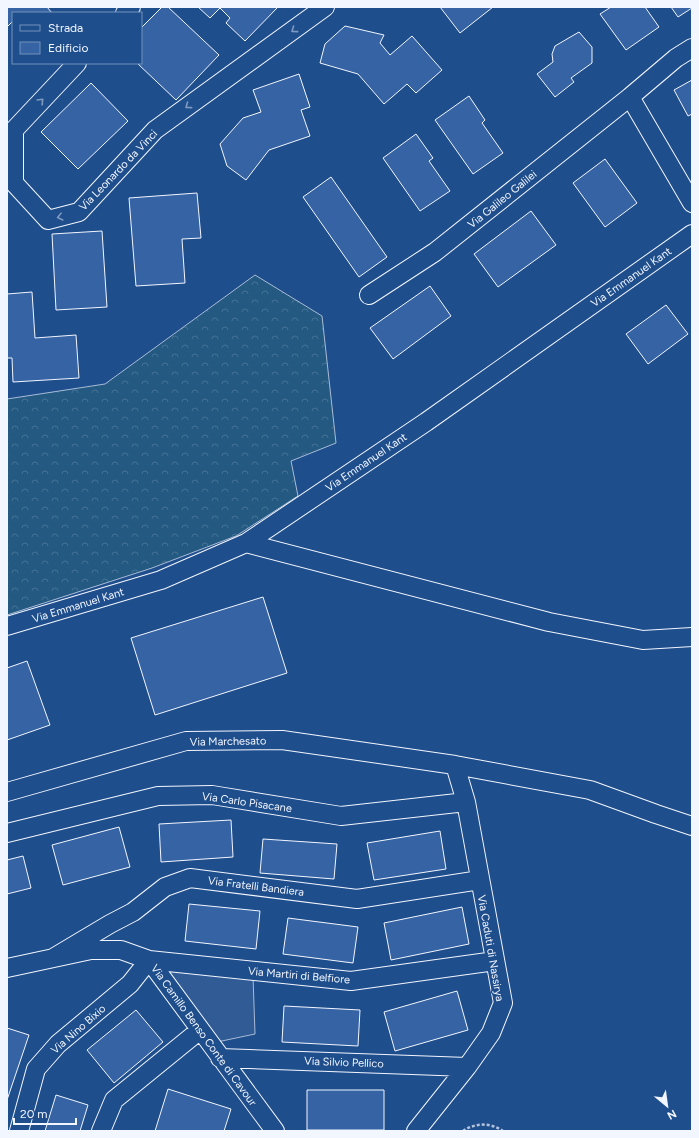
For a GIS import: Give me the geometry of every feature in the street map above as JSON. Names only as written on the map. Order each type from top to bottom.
[{"type":"street","name":"Via Leonardo da Vinci","points":[[10,132],[14,183],[48,220],[79,212],[155,130],[325,7]]},
{"type":"street","name":"Via Galileo Galilei","points":[[369,295],[435,252],[630,97],[676,58],[692,48]]},
{"type":"street","points":[[10,132],[76,64]]},
{"type":"street","points":[[630,97],[692,202]]},
{"type":"street","name":"Via Emmanuel Kant","points":[[7,626],[161,580],[246,543],[426,422],[692,234]]},
{"type":"street","points":[[246,543],[549,622],[643,640],[692,637]]},
{"type":"street","name":"Via Marchesato","points":[[7,792],[186,741],[282,740],[455,765],[590,790],[692,826]]},
{"type":"street","name":"Via Caduti di Nassirya","points":[[416,1131],[467,1067],[491,1032],[503,1003],[466,802],[455,765]]},
{"type":"street","name":"Via Carlo Pisacane","points":[[7,833],[158,796],[212,795],[341,816],[466,802]]},
{"type":"street","name":"Via Fratelli Bandiera","points":[[53,958],[133,912],[165,887],[190,878],[357,899],[480,880]]},
{"type":"street","name":"Via Camillo Benso Conte di Cavour","points":[[7,968],[91,950],[121,950],[149,960],[275,1131]]},
{"type":"street","name":"Via Martiri di Belfiore","points":[[149,960],[351,981],[495,961]]},
{"type":"street","name":"Via Nino Bixio","points":[[19,1131],[36,1069],[58,1044],[130,984],[149,960]]},
{"type":"street","points":[[101,1131],[114,1100],[200,1030]]},
{"type":"street","name":"Via Silvio Pellico","points":[[220,1058],[467,1067]]},
{"type":"path","points":[[463,1131],[475,1125],[486,1124],[504,1131]]},
{"type":"green space","points":[[255,275],[322,316],[336,443],[291,461],[298,496],[236,536],[152,568],[7,615],[7,399],[105,384]]},
{"type":"shaded area","points":[[159,965],[253,976],[255,1034],[217,1042]]},
{"type":"building","points":[[7,7],[47,7],[51,12],[12,12],[12,22],[8,26]]},
{"type":"building","points":[[162,7],[168,7],[219,55],[176,100],[138,64],[142,64],[142,27]]},
{"type":"building","points":[[198,7],[278,7],[245,41],[226,23],[230,18],[220,8],[210,18]]},
{"type":"building","points":[[440,7],[493,7],[460,33]]},
{"type":"building","points":[[611,7],[645,7],[659,27],[626,50],[600,14]]},
{"type":"building","points":[[671,7],[692,7],[692,8],[678,17]]},
{"type":"building","points":[[345,26],[384,35],[380,43],[390,55],[412,36],[442,70],[416,93],[407,84],[384,104],[358,74],[320,63],[325,44]]},
{"type":"building","points":[[579,32],[592,47],[592,63],[571,78],[574,82],[555,97],[537,74],[553,62],[552,54],[555,46]]},
{"type":"building","points":[[299,74],[310,107],[301,110],[310,136],[269,150],[246,180],[227,166],[220,144],[243,118],[261,112],[253,90]]},
{"type":"building","points":[[692,80],[692,114],[688,116],[674,90]]},
{"type":"building","points":[[91,83],[128,121],[78,169],[41,132]]},
{"type":"building","points":[[469,96],[485,120],[482,123],[503,153],[473,174],[435,120]]},
{"type":"building","points":[[416,134],[433,158],[429,161],[450,191],[420,211],[383,158]]},
{"type":"building","points":[[605,159],[637,203],[605,227],[573,183]]},
{"type":"building","points":[[331,177],[387,257],[359,277],[303,197]]},
{"type":"building","points":[[197,193],[201,238],[182,239],[185,283],[136,286],[129,198]]},
{"type":"building","points":[[531,211],[556,245],[498,287],[474,254]]},
{"type":"building","points":[[102,231],[107,307],[56,310],[52,234]]},
{"type":"building","points":[[430,286],[451,316],[393,359],[370,328]]},
{"type":"building","points":[[32,292],[35,338],[76,335],[79,378],[13,382],[12,358],[7,358],[7,294]]},
{"type":"building","points":[[666,305],[688,334],[648,364],[626,334]]},
{"type":"building","points":[[263,597],[287,673],[155,715],[131,638]]},
{"type":"building","points":[[27,661],[50,725],[7,740],[7,668]]},
{"type":"building","points":[[231,820],[233,857],[161,862],[159,824]]},
{"type":"building","points":[[119,827],[130,867],[63,885],[52,845]]},
{"type":"building","points":[[440,831],[446,869],[374,880],[367,843]]},
{"type":"building","points":[[263,839],[337,844],[334,879],[260,873]]},
{"type":"building","points":[[23,856],[31,888],[7,894],[7,860]]},
{"type":"building","points":[[189,904],[260,911],[256,949],[185,941]]},
{"type":"building","points":[[462,907],[469,944],[391,960],[384,923]]},
{"type":"building","points":[[288,918],[358,927],[353,963],[283,954]]},
{"type":"building","points":[[457,991],[468,1030],[395,1051],[384,1012]]},
{"type":"building","points":[[284,1006],[360,1010],[358,1046],[282,1042]]},
{"type":"building","points":[[136,1010],[163,1042],[114,1083],[87,1050]]},
{"type":"building","points":[[7,1028],[29,1035],[7,1100]]},
{"type":"building","points":[[168,1089],[231,1109],[224,1131],[155,1131]]},
{"type":"building","points":[[307,1090],[384,1090],[384,1130],[307,1130]]},
{"type":"building","points":[[56,1095],[88,1105],[80,1131],[45,1131]]}]
